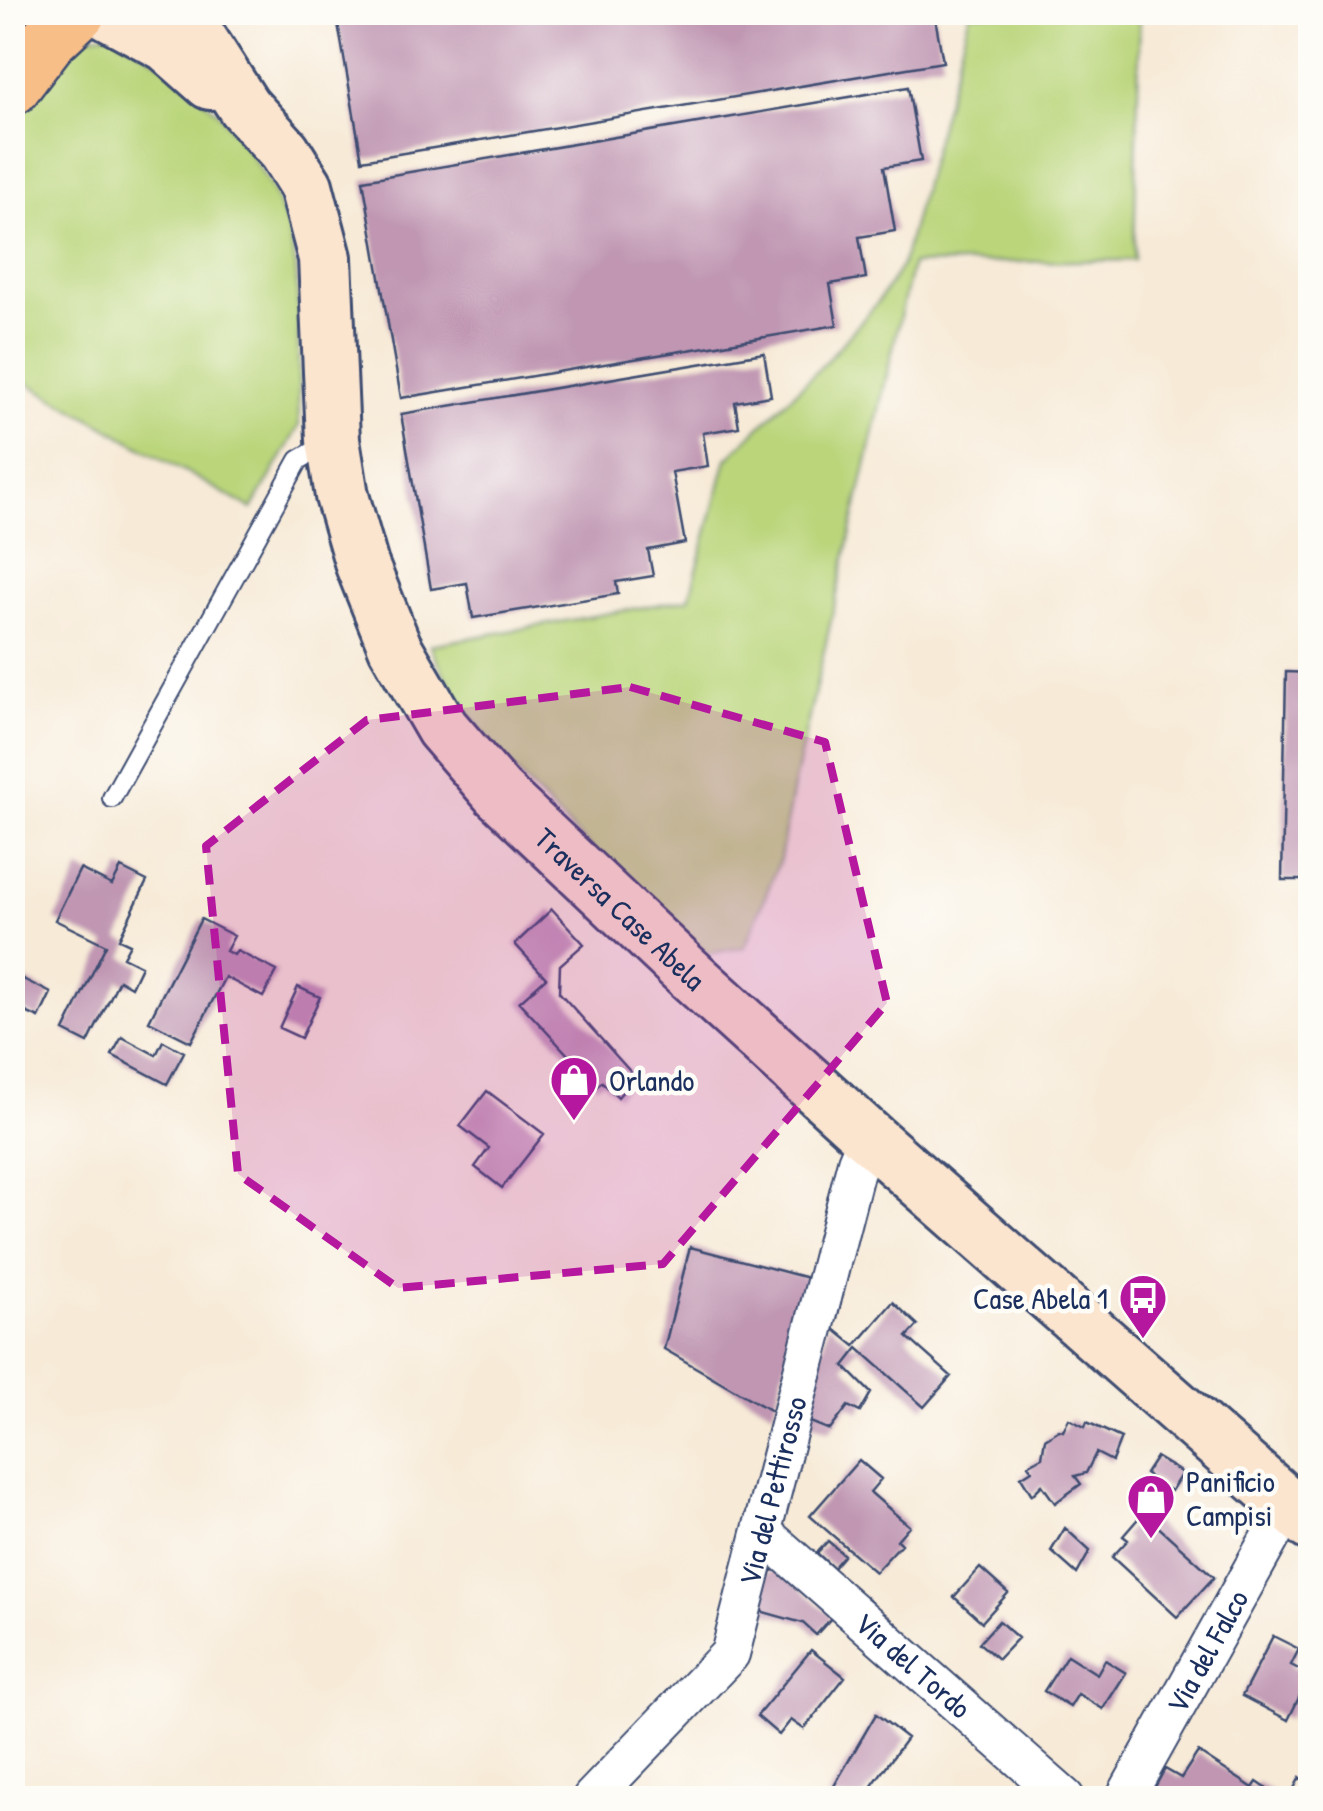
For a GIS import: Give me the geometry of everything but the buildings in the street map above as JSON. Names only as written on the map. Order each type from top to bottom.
[{"type":"main road","points":[[12,87],[48,40],[78,12]]},
{"type":"street","points":[[106,12],[168,45],[206,80],[244,106]]},
{"type":"street","points":[[183,12],[244,106]]},
{"type":"street","name":"Traversa Case Abela","points":[[244,106],[284,151],[306,186],[318,222],[326,258],[333,440],[342,496],[362,565],[395,647],[442,728],[510,805],[868,1136],[1300,1514]]},
{"type":"street","name":"Via del Pettirosso","points":[[592,1798],[730,1654],[857,1162],[868,1136]]},
{"type":"street","name":"Via del Falco","points":[[1125,1798],[1300,1514]]},
{"type":"street","name":"Via del Tordo","points":[[763,1533],[1065,1798]]},
{"type":"lane","points":[[112,798],[299,460],[333,440]]},
{"type":"highlighted area","points":[[630,687],[825,742],[887,1003],[663,1264],[398,1288],[238,1174],[206,846],[367,720]]},
{"type":"green space","points":[[970,13],[1140,13],[1134,260],[912,264],[780,859],[745,947],[707,954],[514,770],[451,687],[430,645],[689,599],[727,459],[823,365],[877,303],[902,265]]},
{"type":"green space","points":[[111,33],[163,64],[218,112],[248,150],[272,189],[286,222],[296,266],[299,426],[252,509],[13,375],[12,113],[73,37]]},
{"type":"place","name":"Orlando","points":[[574,1122]]},
{"type":"place","name":"Case Abela 1","points":[[1143,1340]]},
{"type":"place","name":"Panificio Campisi","points":[[1151,1540]]}]
